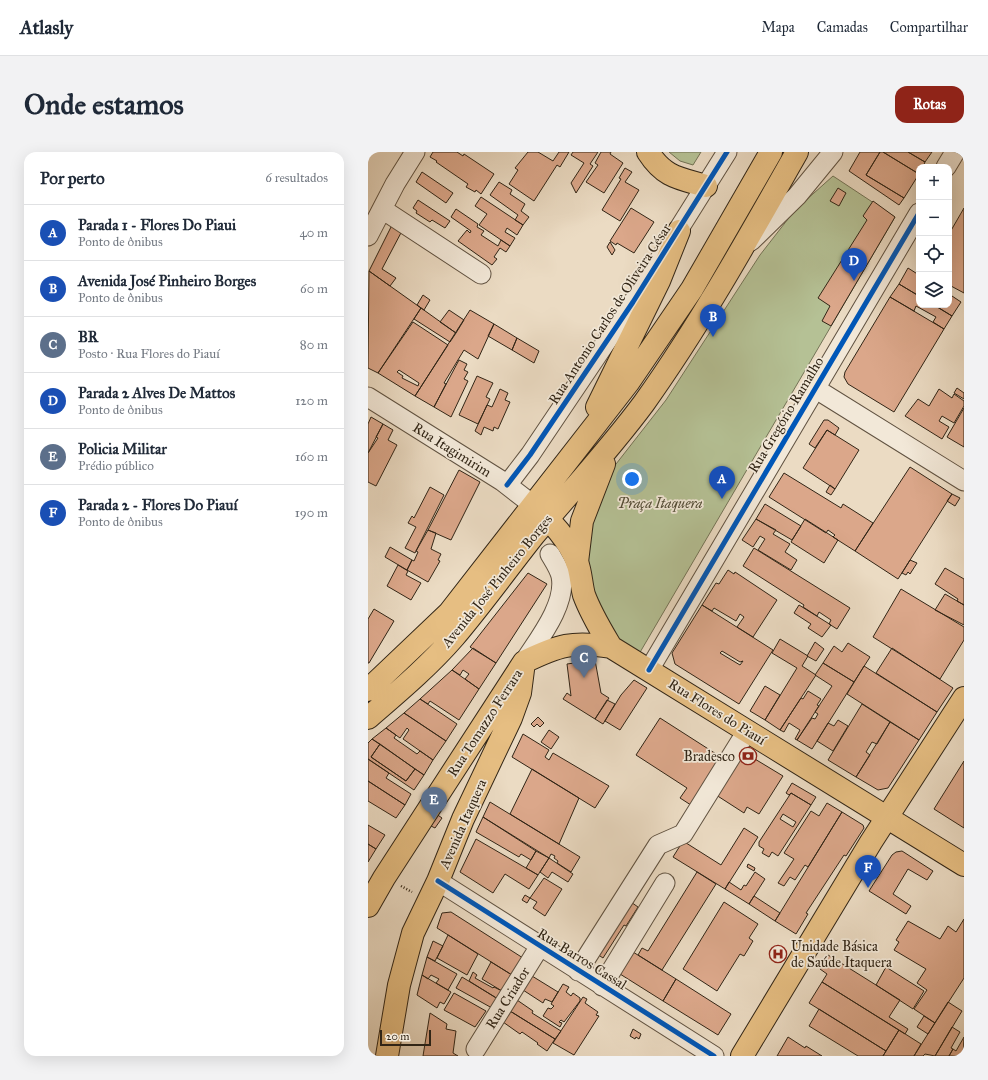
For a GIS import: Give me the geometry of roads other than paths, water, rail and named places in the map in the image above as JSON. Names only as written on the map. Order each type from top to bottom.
[{"type":"main road","points":[[648,152],[656,165],[669,175],[706,186]]},
{"type":"main road","name":"Avenida José Pinheiro Borges","points":[[368,718],[407,684],[453,637],[541,512],[573,454],[628,383],[692,289],[771,152]]},
{"type":"main road","name":"Avenida José Pinheiro Borges","points":[[368,690],[449,613],[541,512],[610,447],[645,401],[743,249],[797,152]]},
{"type":"main road","points":[[573,454],[659,281],[679,231]]},
{"type":"main road","points":[[577,562],[582,521],[610,447]]},
{"type":"main road","name":"Rua Flores do Piauí","points":[[541,512],[565,538],[577,562],[584,593],[592,616],[611,647],[964,865]]},
{"type":"main road","points":[[524,662],[561,646],[587,644],[611,647]]},
{"type":"main road","name":"Rua Tomazzo Ferrara","points":[[368,906],[384,878],[524,662]]},
{"type":"main road","name":"Avenida Itaquera","points":[[387,1056],[399,985],[413,933],[463,819],[511,718],[520,693],[524,662]]},
{"type":"main road","points":[[742,1056],[886,818],[964,698]]},
{"type":"street","points":[[368,236],[415,152]]},
{"type":"street","name":"Rua Antonio Carlos de Oliveira César","points":[[507,485],[530,455],[679,231],[727,152]]},
{"type":"street","points":[[743,249],[797,196],[833,152]]},
{"type":"street","points":[[948,164],[955,152]]},
{"type":"street","points":[[382,209],[481,274]]},
{"type":"street","name":"Rua Gregório Ramalho","points":[[649,670],[916,218]]},
{"type":"street","points":[[816,389],[964,481]]},
{"type":"street","name":"Rua Itagimirim","points":[[368,398],[507,485],[541,512]]},
{"type":"street","points":[[524,662],[546,628],[558,604],[561,577],[550,554]]},
{"type":"street","points":[[578,970],[658,845],[683,834],[747,731]]},
{"type":"street","points":[[602,986],[665,883]]},
{"type":"street","name":"Rua Barros Cassal","points":[[433,890],[540,946],[714,1056]]},
{"type":"street","name":"Rua Criador","points":[[476,1049],[540,946]]},
{"type":"place","name":"Parada 2 Alves De Mattos","points":[[854,281]]},
{"type":"place","name":"Avenida José Pinheiro Borges","points":[[713,337]]},
{"type":"place","name":"Parada 1 - Flores Do Piaui","points":[[722,499]]},
{"type":"place","name":"BR","points":[[584,678]]},
{"type":"place","name":"Bradesco","points":[[748,756]]},
{"type":"place","name":"Policia Militar","points":[[434,820]]},
{"type":"place","name":"Parada 2 - Flores Do Piauí","points":[[868,888]]},
{"type":"place","name":"Unidade Básica de Saúde Itaquera","points":[[778,954]]},
{"type":"park label","name":"Praça Itaquera","points":[[660,503]]}]
